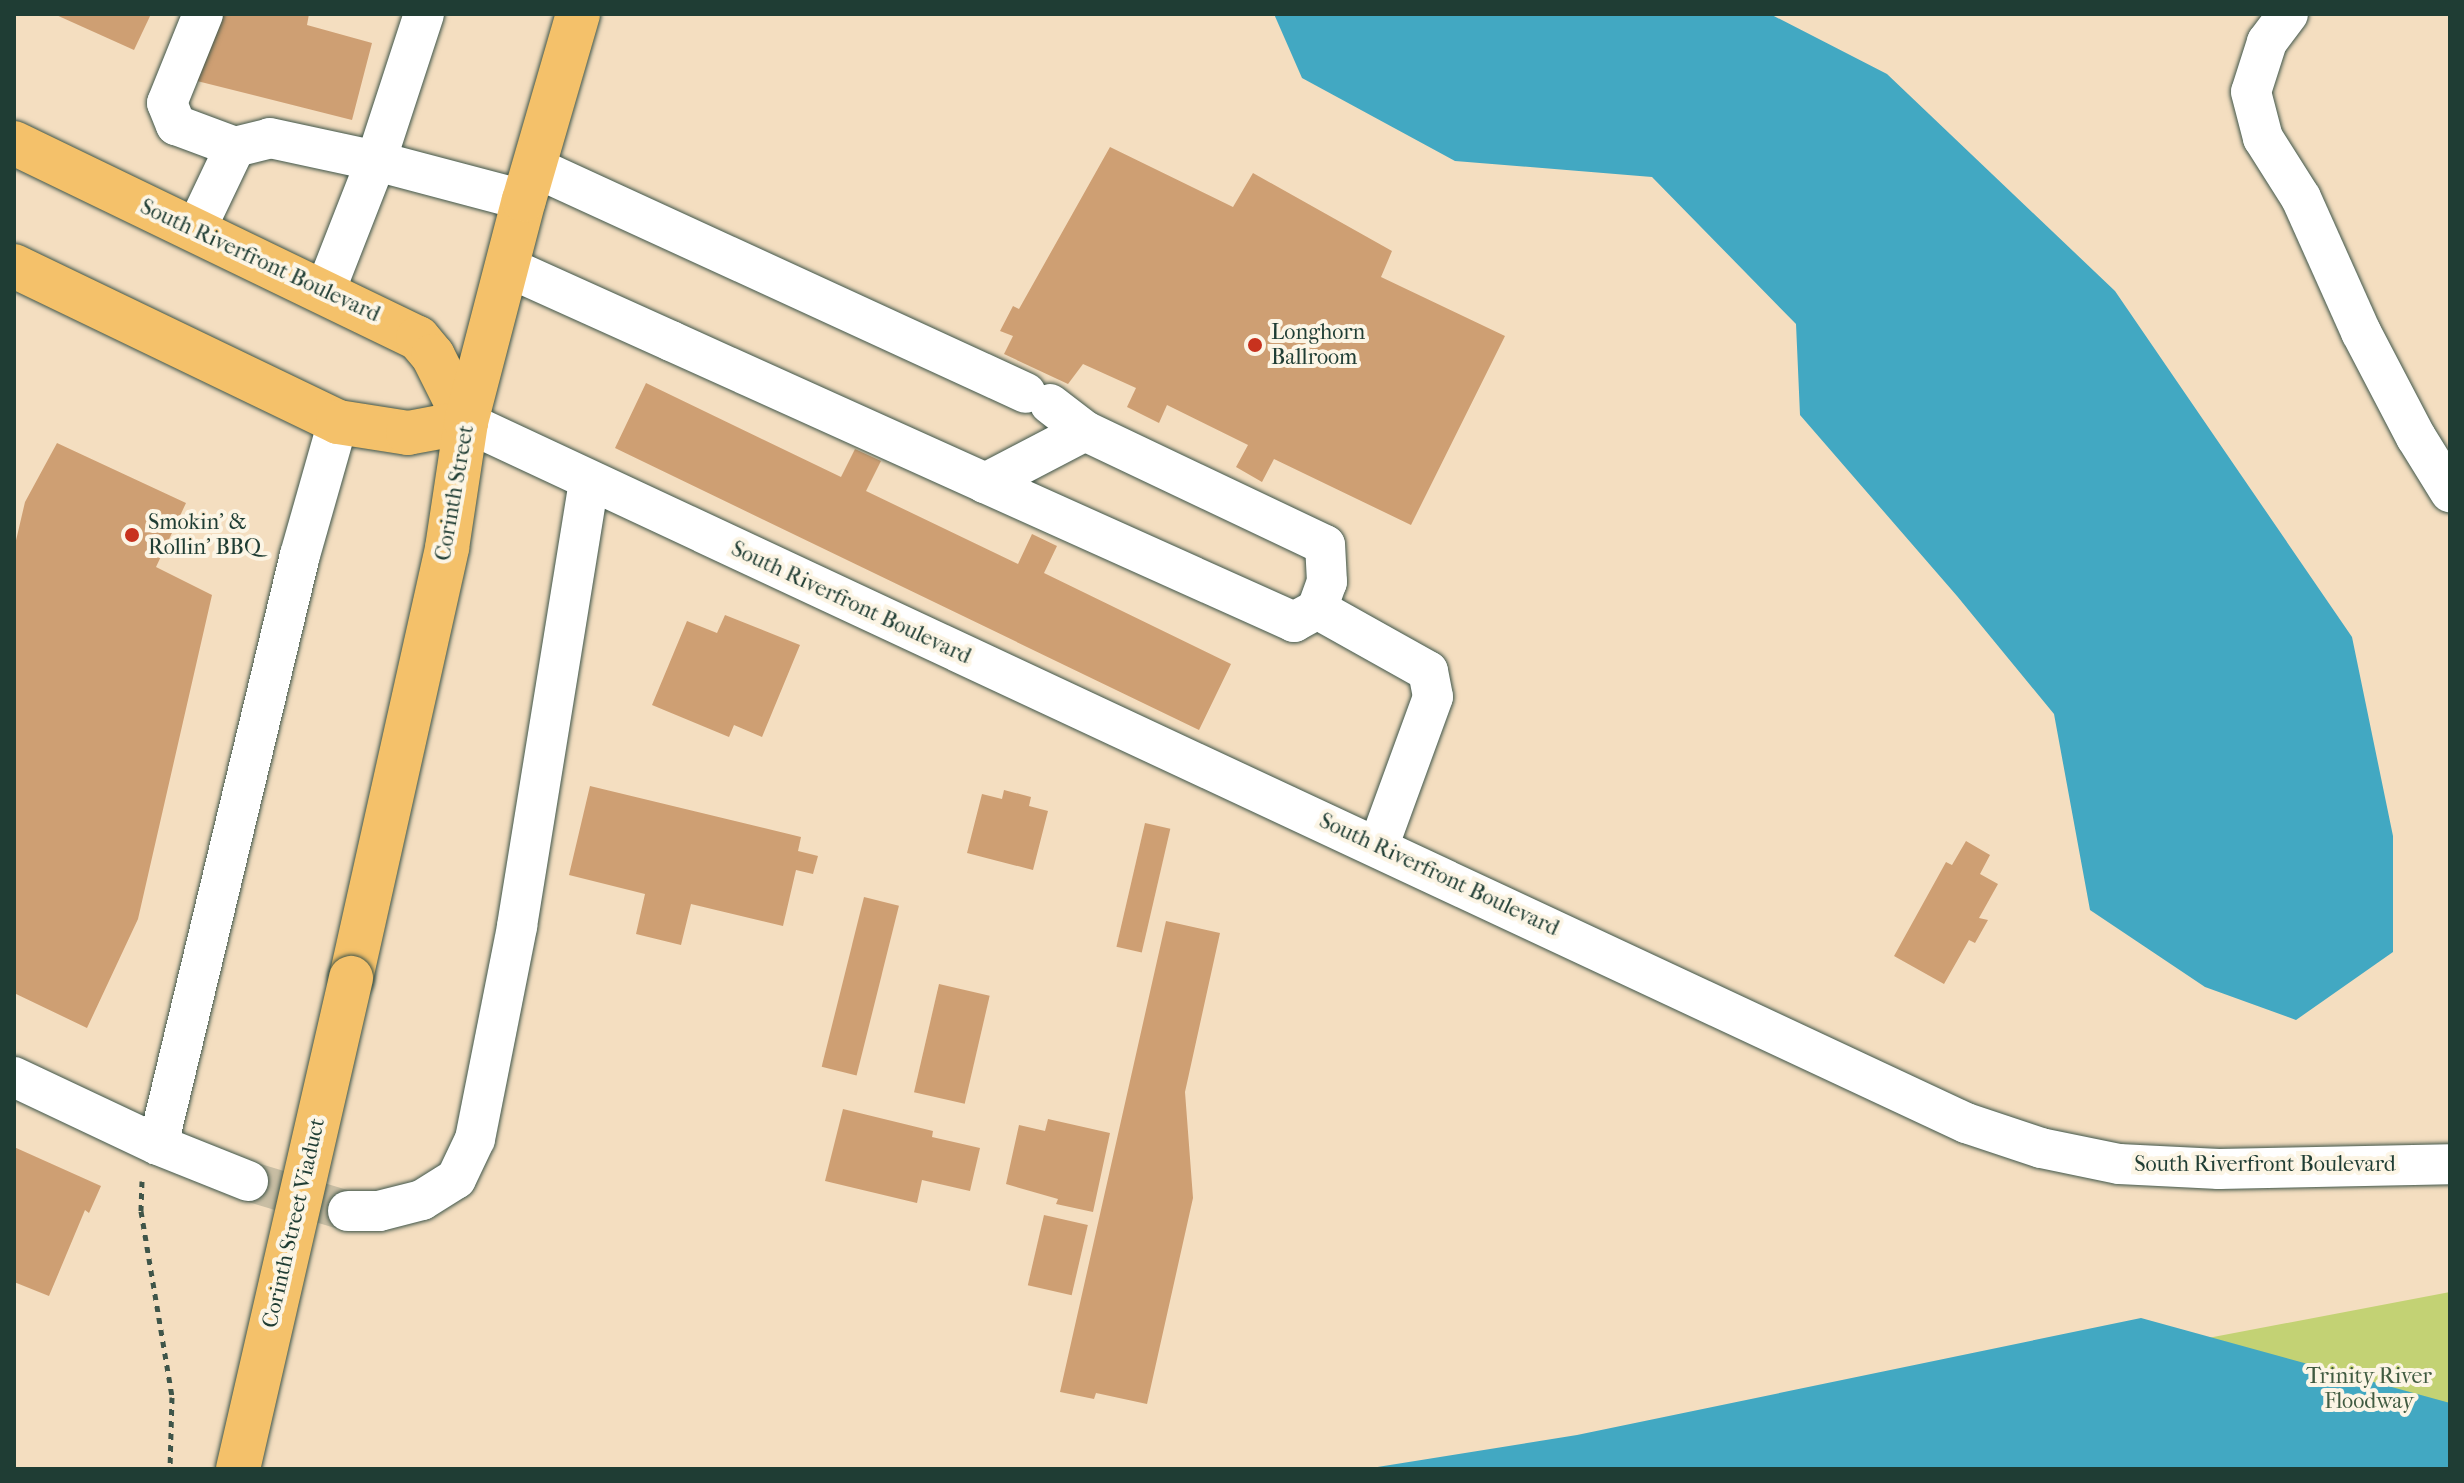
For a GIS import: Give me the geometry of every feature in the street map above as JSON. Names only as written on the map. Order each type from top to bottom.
[{"type":"main road","name":"Corinth Street","points":[[351,978],[447,548],[466,422],[529,183],[578,14]]},
{"type":"main road","name":"South Riverfront Boulevard","points":[[15,145],[418,338],[433,356],[466,422]]},
{"type":"main road","points":[[14,266],[338,422],[408,433],[466,422]]},
{"type":"main road","name":"Corinth Street Viaduct","points":[[238,1469],[351,978]]},
{"type":"street","points":[[203,14],[167,103],[176,125],[235,147],[270,138],[376,161],[529,183],[1038,399],[1085,431],[1325,545],[1327,582],[1317,609],[1294,622],[507,267]]},
{"type":"street","points":[[325,291],[376,161],[424,14]]},
{"type":"street","points":[[2288,14],[2267,42],[2251,92],[2263,138],[2301,198],[2361,332],[2416,437],[2450,492]]},
{"type":"street","points":[[195,231],[235,147]]},
{"type":"street","points":[[158,1145],[300,555],[338,422]]},
{"type":"street","name":"South Riverfront Boulevard","points":[[466,422],[589,483],[1378,847],[1966,1123],[2041,1148],[2119,1164],[2219,1169],[2450,1164]]},
{"type":"street","points":[[985,483],[1085,431]]},
{"type":"street","points":[[348,1211],[379,1211],[422,1200],[456,1179],[475,1139],[517,926],[589,483]]},
{"type":"street","points":[[1317,609],[1428,671],[1433,697],[1378,847]]},
{"type":"street","points":[[14,1077],[158,1145],[248,1181]]},
{"type":"path","points":[[158,1145],[142,1175],[141,1211],[172,1397],[170,1469]]},
{"type":"green space","name":"Trinity River Floodway","points":[[2450,1292],[2450,1469],[1518,1469]]},
{"type":"water","points":[[1274,14],[1770,14],[1887,74],[2115,291],[2352,637],[2393,836],[2393,952],[2296,1020],[2205,987],[2090,910],[2054,714],[1957,596],[1800,415],[1796,324],[1652,177],[1455,161],[1302,78]]},
{"type":"water","name":"Trinity River Floodway","points":[[2141,1318],[2450,1403],[2450,1469],[1365,1469],[1577,1435]]},
{"type":"building","points":[[54,14],[151,14],[134,50]]},
{"type":"building","points":[[211,14],[309,14],[307,25],[372,43],[352,120],[193,80]]},
{"type":"building","name":"Longhorn Ballroom","points":[[1110,147],[1233,207],[1253,173],[1392,251],[1381,277],[1505,336],[1411,525],[1274,459],[1262,482],[1236,467],[1248,445],[1167,405],[1159,423],[1127,407],[1136,388],[1083,364],[1068,384],[1004,354],[1013,336],[1000,331],[1013,306],[1019,309]]},
{"type":"building","points":[[646,383],[841,477],[855,449],[881,461],[866,491],[1018,564],[1032,534],[1057,546],[1044,573],[1231,664],[1199,730],[615,448]]},
{"type":"building","points":[[57,443],[186,503],[156,567],[212,595],[138,919],[87,1028],[14,993],[14,549],[25,502]]},
{"type":"building","points":[[725,615],[800,645],[762,737],[734,725],[729,737],[652,705],[687,621],[717,633]]},
{"type":"building","points":[[590,786],[801,837],[798,851],[818,856],[813,874],[796,870],[783,926],[691,904],[681,945],[636,934],[645,894],[569,875]]},
{"type":"building","points":[[1004,790],[1031,797],[1029,806],[1048,811],[1033,870],[967,853],[982,794],[1002,799]]},
{"type":"building","points":[[1145,823],[1170,829],[1142,953],[1116,947]]},
{"type":"building","points":[[1966,841],[1990,855],[1980,874],[1998,884],[1979,918],[1988,920],[1975,943],[1969,940],[1944,984],[1894,956],[1946,862],[1952,865]]},
{"type":"building","points":[[864,897],[899,906],[857,1076],[822,1067]]},
{"type":"building","points":[[1166,921],[1220,933],[1185,1092],[1193,1198],[1147,1404],[1096,1393],[1094,1399],[1060,1392]]},
{"type":"building","points":[[939,984],[990,996],[965,1104],[914,1092]]},
{"type":"building","points":[[843,1109],[933,1131],[932,1137],[980,1148],[970,1191],[922,1180],[917,1203],[825,1181]]},
{"type":"building","points":[[1048,1119],[1110,1133],[1093,1212],[1056,1204],[1058,1199],[1006,1184],[1019,1125],[1045,1131]]},
{"type":"building","points":[[14,1147],[101,1186],[89,1213],[85,1210],[49,1296],[14,1282]]},
{"type":"building","points":[[1044,1215],[1088,1225],[1072,1295],[1028,1285]]},
{"type":"tunnel","points":[[248,1181],[348,1211]]},
{"type":"place","name":"Longhorn Ballroom","points":[[1255,345]]},
{"type":"place","name":"Smokin' & Rollin' BBQ","points":[[132,535]]}]
